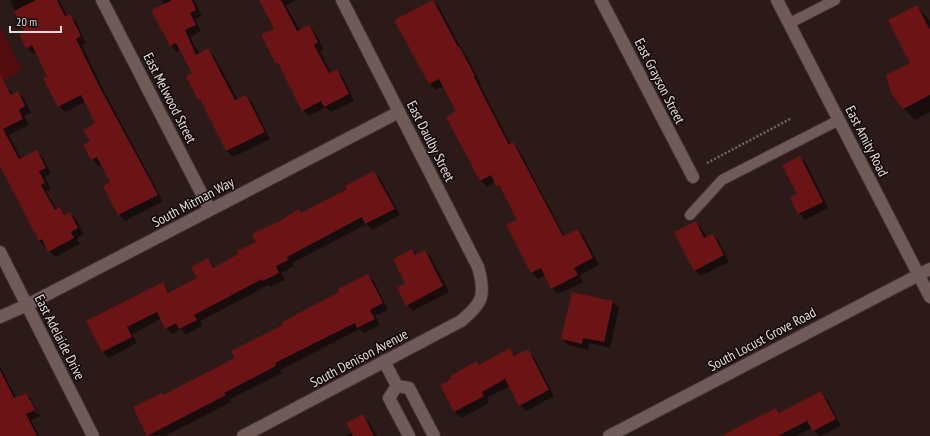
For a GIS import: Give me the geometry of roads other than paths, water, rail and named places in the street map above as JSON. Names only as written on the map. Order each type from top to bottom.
[{"type":"street","name":"East Melwood Street","points":[[102,0],[210,210]]},
{"type":"street","name":"East Daulby Street","points":[[342,0],[478,267],[482,282],[482,298]]},
{"type":"street","name":"East Grayson Street","points":[[601,0],[692,177]]},
{"type":"street","name":"East Amity Road","points":[[778,0],[930,297]]},
{"type":"street","name":"South Mitman Way","points":[[0,317],[27,305],[399,112]]},
{"type":"street","name":"East Adelaide Drive","points":[[0,252],[93,436]]},
{"type":"street","name":"South Locust Grove Road","points":[[608,436],[930,269]]},
{"type":"street","name":"South Denison Avenue","points":[[243,436],[460,321],[473,311],[482,298]]},
{"type":"street","points":[[384,361],[397,386]]},
{"type":"street","points":[[397,386],[389,398],[409,436]]},
{"type":"street","points":[[397,386],[409,388],[434,436]]},
{"type":"lane","points":[[790,23],[835,0]]},
{"type":"lane","points":[[690,215],[722,180],[839,120]]}]
